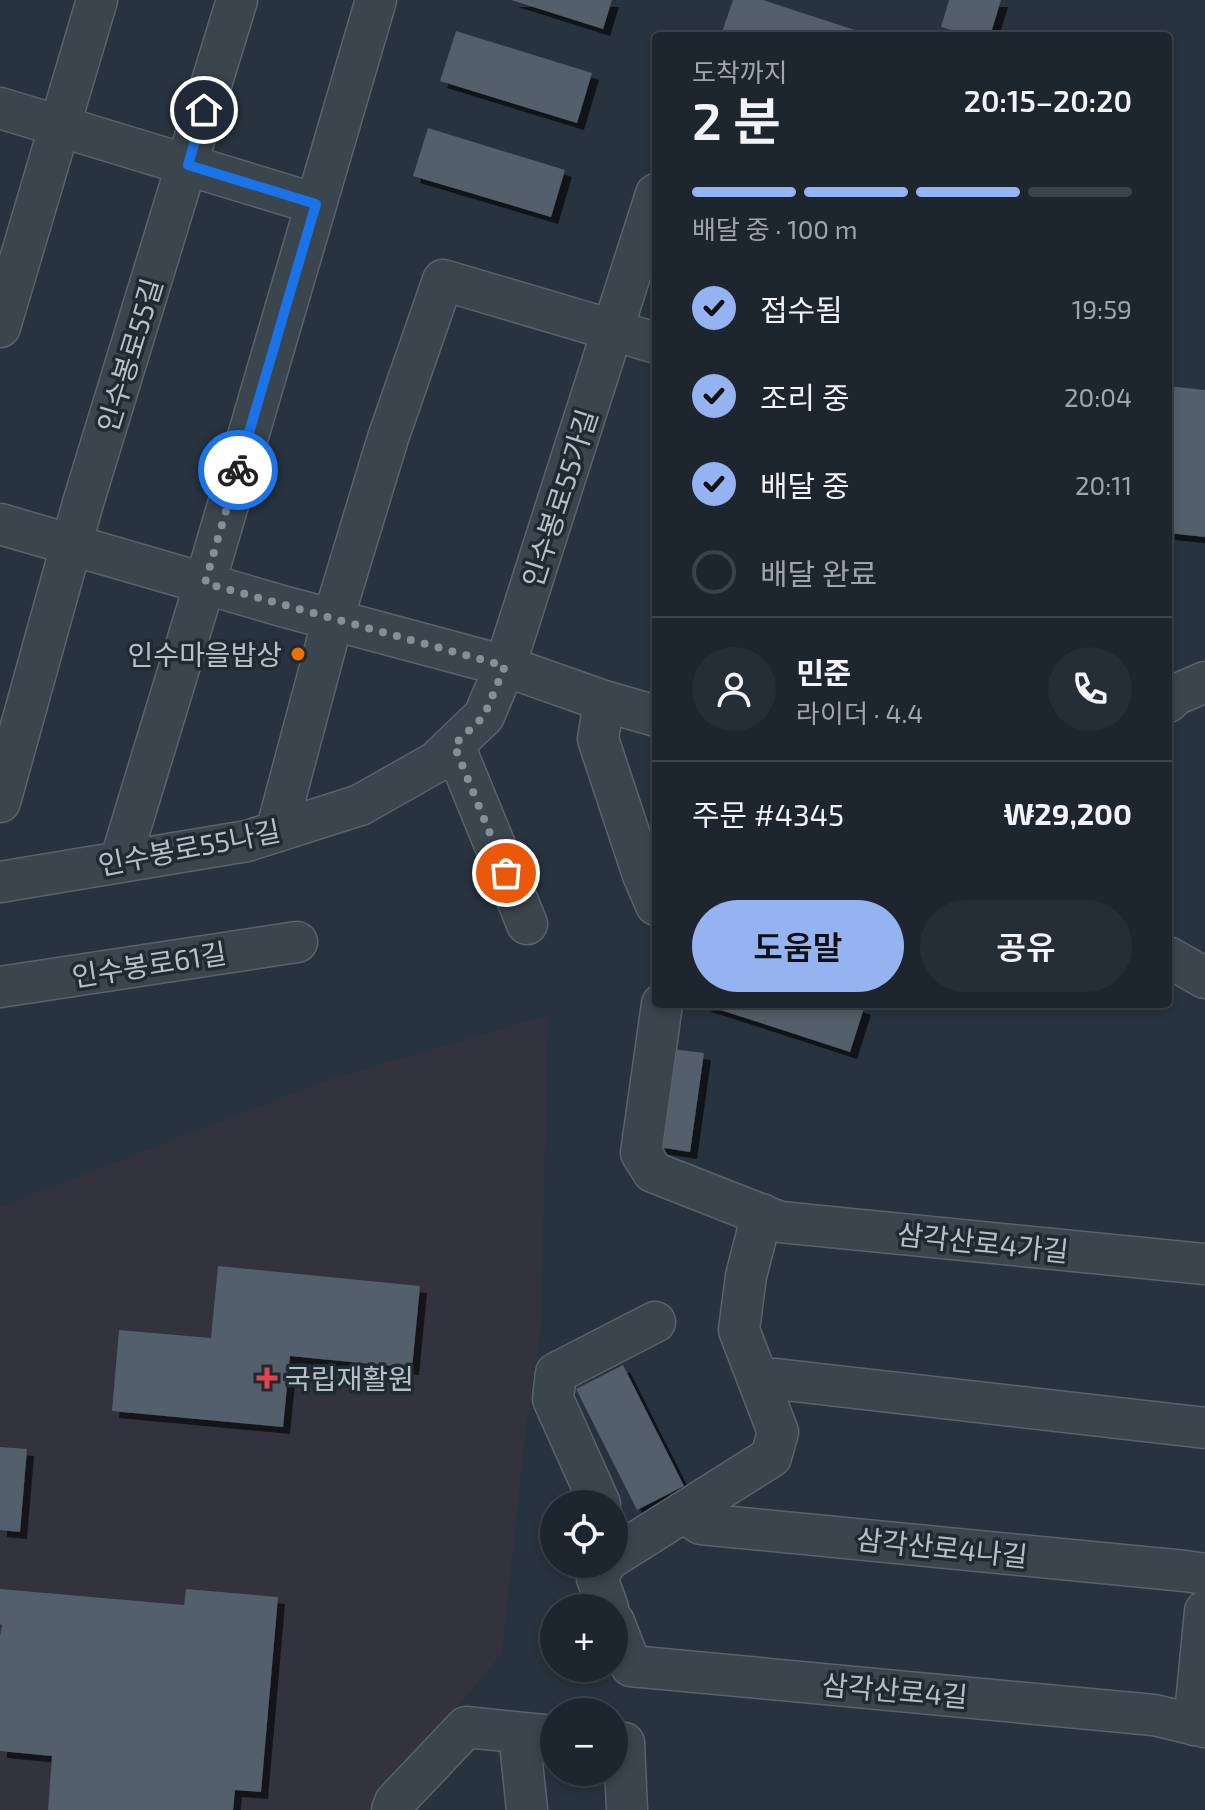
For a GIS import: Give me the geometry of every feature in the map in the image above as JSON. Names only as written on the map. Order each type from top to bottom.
[{"type":"street","points":[[0,327],[97,0]]},
{"type":"street","name":"인수봉로55길","points":[[0,802],[71,545],[237,0]]},
{"type":"street","points":[[120,862],[376,0]]},
{"type":"street","points":[[0,108],[316,204]]},
{"type":"street","name":"인수봉로55가길","points":[[505,666],[652,207]]},
{"type":"street","points":[[276,832],[333,619],[388,438],[443,280],[652,342]]},
{"type":"street","points":[[0,524],[505,666],[652,715]]},
{"type":"street","name":"인수봉로55나길","points":[[0,882],[247,841],[360,805],[436,762],[454,745],[484,716],[505,666]]},
{"type":"street","points":[[1172,698],[1205,682]]},
{"type":"street","points":[[604,701],[598,739],[652,896]]},
{"type":"street","points":[[454,745],[527,924]]},
{"type":"street","name":"인수봉로61길","points":[[0,987],[297,942]]},
{"type":"street","points":[[1172,959],[1205,978]]},
{"type":"street","name":"삼각산로4가길","points":[[661,1008],[641,1153],[653,1172],[780,1222],[1205,1264]]},
{"type":"street","points":[[628,1544],[771,1457],[778,1432],[739,1330],[746,1276],[762,1214]]},
{"type":"street","points":[[594,1490],[553,1399],[556,1373],[655,1322]]},
{"type":"street","points":[[762,1389],[776,1379],[1205,1428]]},
{"type":"street","name":"삼각산로4나길","points":[[683,1512],[701,1524],[1205,1574]]},
{"type":"street","points":[[1200,1726],[1205,1611]]},
{"type":"street","name":"삼각산로4길","points":[[628,1658],[631,1666],[1154,1715],[1200,1726]]},
{"type":"street","points":[[392,1810],[395,1802],[466,1727],[536,1734],[527,1810]]},
{"type":"street","points":[[626,1786],[627,1810]]},
{"type":"shaded area","name":"국립재활원","points":[[548,1015],[541,1329],[526,1428],[502,1653],[375,1810],[0,1810],[0,1207],[324,1081]]},
{"type":"building","points":[[511,0],[612,0],[603,29]]},
{"type":"building","points":[[733,0],[763,0],[861,32],[722,32]]},
{"type":"building","points":[[949,0],[1001,0],[991,32],[958,32],[941,27]]},
{"type":"building","points":[[456,31],[592,73],[577,123],[440,81]]},
{"type":"building","points":[[428,128],[565,170],[551,217],[413,176]]},
{"type":"building","points":[[1172,386],[1205,390],[1205,537],[1172,533]]},
{"type":"building","points":[[714,1008],[864,1008],[850,1052]]},
{"type":"building","points":[[672,1049],[704,1053],[690,1152],[658,1147]]},
{"type":"building","points":[[218,1266],[420,1286],[412,1368],[290,1356],[283,1427],[112,1411],[119,1330],[211,1338]]},
{"type":"building","points":[[623,1365],[684,1486],[637,1510],[576,1389]]},
{"type":"building","points":[[0,1447],[27,1449],[20,1532],[0,1530]]},
{"type":"building","points":[[0,1589],[184,1605],[186,1589],[278,1597],[261,1792],[235,1790],[233,1810],[48,1810],[52,1756],[0,1751]]},
{"type":"way so far","points":[[238,470],[205,583],[505,666],[484,716],[454,745],[506,873]]},
{"type":"place","name":"인수마을밥상","points":[[298,654]]},
{"type":"place","name":"국립재활원","points":[[267,1378]]},
{"type":"route","points":[[204,110],[188,165],[316,204],[238,470]]}]
